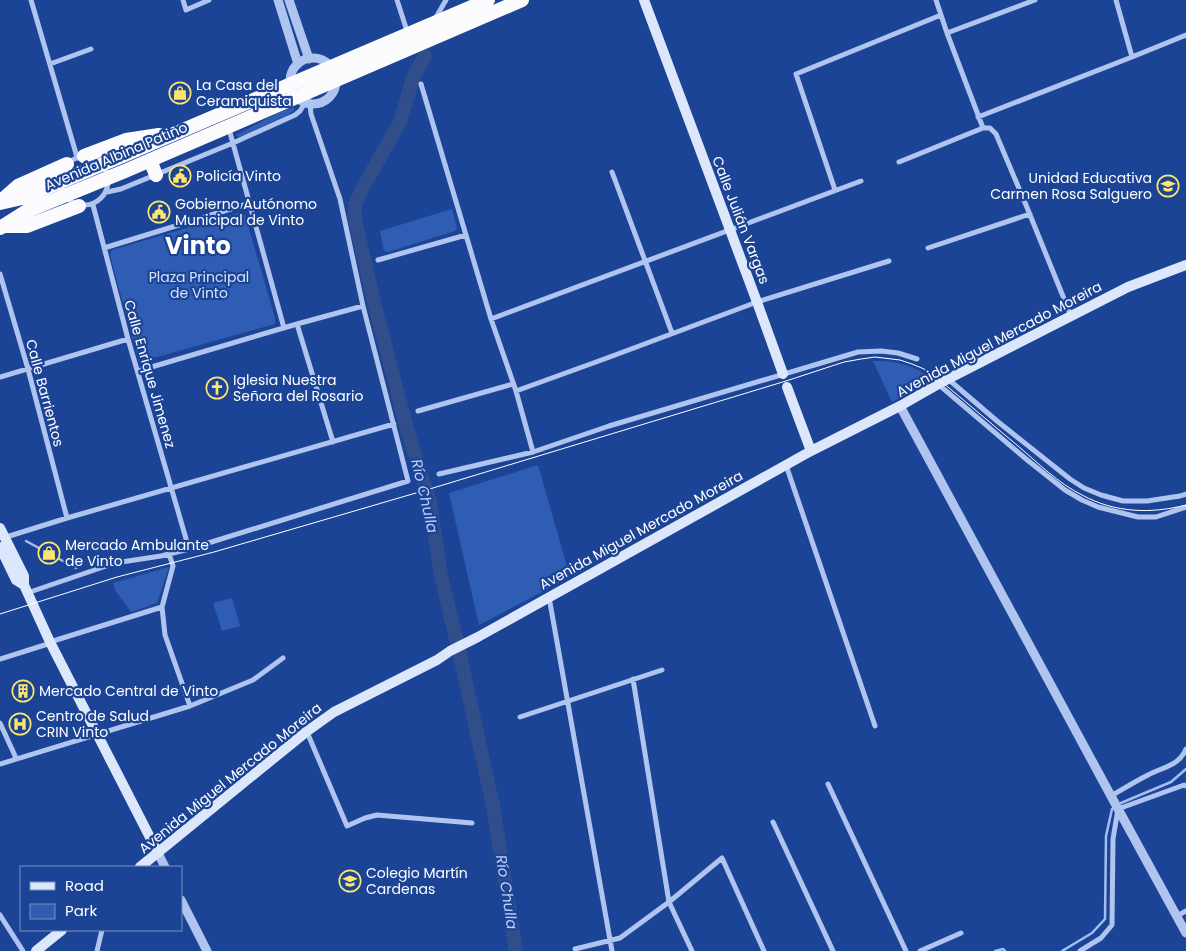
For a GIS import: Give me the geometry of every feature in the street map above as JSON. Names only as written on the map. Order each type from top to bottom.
[{"type":"highway","name":"Avenida Albina Patiño","points":[[2,227],[27,211],[300,97],[333,73],[408,34],[488,0]]},
{"type":"highway","name":"Avenida Albina Patiño","points":[[333,73],[522,0]]},
{"type":"highway","name":"Avenida Albina Patiño","points":[[0,202],[22,198],[180,132],[300,97]]},
{"type":"highway","points":[[0,202],[18,186],[76,159],[126,140],[180,132]]},
{"type":"highway","points":[[150,160],[156,175]]},
{"type":"highway","points":[[2,227],[27,226],[86,205]]},
{"type":"main road","name":"Calle Julián Vargas","points":[[644,0],[783,374]]},
{"type":"main road","name":"Avenida Miguel Mercado Moreira","points":[[141,866],[306,732],[334,712],[437,660],[810,451],[1128,287],[1186,265]]},
{"type":"main road","name":"Calle Julián Vargas","points":[[787,387],[810,451]]},
{"type":"main road","points":[[1,535],[24,576],[25,589]]},
{"type":"main road","points":[[0,547],[16,580],[25,589],[50,643],[158,853]]},
{"type":"main road","points":[[36,951],[61,931]]},
{"type":"street","points":[[31,0],[76,159]]},
{"type":"street","points":[[183,0],[186,10],[209,0]]},
{"type":"street","points":[[278,0],[298,64]]},
{"type":"street","points":[[289,0],[308,59]]},
{"type":"street","points":[[398,0],[408,34]]},
{"type":"street","points":[[431,24],[446,0]]},
{"type":"street","points":[[936,0],[983,128]]},
{"type":"street","points":[[947,33],[1035,0]]},
{"type":"street","points":[[1116,0],[1132,58]]},
{"type":"street","points":[[835,190],[796,74],[941,15]]},
{"type":"street","points":[[978,117],[1132,58],[1186,35]]},
{"type":"street","points":[[50,64],[91,49]]},
{"type":"street","points":[[25,589],[115,563],[189,549],[408,481],[363,306],[340,199],[311,114],[300,97],[292,72],[298,64],[308,59],[326,62],[333,73],[334,90],[326,100],[321,102],[300,97]]},
{"type":"street","points":[[422,84],[491,319],[516,391],[533,452]]},
{"type":"street","points":[[107,192],[121,189],[156,175],[295,115],[300,111],[300,97]]},
{"type":"street","points":[[228,126],[284,328]]},
{"type":"street","points":[[899,162],[983,128],[990,128],[996,134],[1071,316]]},
{"type":"street","points":[[76,159],[97,160],[102,165],[108,177],[108,187],[107,192],[100,201],[86,205],[70,201],[65,196],[60,182],[61,174],[76,159]]},
{"type":"street","points":[[612,172],[672,333]]},
{"type":"street","points":[[491,319],[860,181]]},
{"type":"street","points":[[104,248],[250,203]]},
{"type":"street","name":"Calle Enrique Jimenez","points":[[86,205],[104,248],[128,339],[189,549]]},
{"type":"street","points":[[928,248],[1030,214]]},
{"type":"street","points":[[378,260],[466,235]]},
{"type":"street","points":[[516,391],[757,302],[889,261]]},
{"type":"street","name":"Calle Barrientos","points":[[0,274],[28,369],[67,518]]},
{"type":"street","points":[[138,371],[363,306]]},
{"type":"street","points":[[297,324],[333,442]]},
{"type":"street","points":[[0,378],[128,339]]},
{"type":"street","points":[[439,474],[533,452],[609,426],[858,352],[881,351],[917,358]]},
{"type":"street","name":"Calle Julián Vargas","points":[[783,374],[787,387]]},
{"type":"street","points":[[948,379],[997,421],[1084,488],[1123,501],[1147,500],[1186,494]]},
{"type":"street","points":[[418,411],[513,384]]},
{"type":"street","points":[[938,384],[1026,459],[1065,490],[1082,500],[1138,517],[1156,517],[1186,508]]},
{"type":"street","points":[[900,406],[1186,933]]},
{"type":"street","points":[[1,535],[67,518],[394,424]]},
{"type":"street","points":[[786,465],[875,726]]},
{"type":"street","points":[[169,554],[173,566],[162,607],[165,635],[190,706]]},
{"type":"street","points":[[549,597],[612,951]]},
{"type":"street","points":[[0,659],[162,607]]},
{"type":"street","points":[[0,764],[190,706],[253,680],[284,658]]},
{"type":"street","points":[[520,717],[662,670]]},
{"type":"street","points":[[633,680],[669,902],[692,951]]},
{"type":"street","points":[[0,723],[16,758]]},
{"type":"street","points":[[306,732],[347,826],[377,815],[472,823]]},
{"type":"street","points":[[1080,951],[1102,938],[1112,925],[1115,804],[1149,774],[1170,766],[1183,756],[1186,748]]},
{"type":"street","points":[[828,784],[906,951]]},
{"type":"street","points":[[1115,804],[1185,785]]},
{"type":"street","points":[[773,822],[833,951]]},
{"type":"street","points":[[158,853],[164,866]]},
{"type":"street","points":[[575,949],[620,938],[669,902],[722,858],[764,951]]},
{"type":"street","points":[[182,902],[207,951]]},
{"type":"street","points":[[1177,916],[1186,911]]},
{"type":"street","points":[[0,915],[23,951]]},
{"type":"street","points":[[96,951],[102,931]]},
{"type":"street","points":[[920,951],[961,933]]},
{"type":"green space","points":[[293,107],[295,110],[285,116],[239,137],[236,135],[280,112]]},
{"type":"green space","points":[[452,209],[457,228],[455,231],[388,252],[384,251],[380,231]]},
{"type":"green space","name":"Plaza Principal de Vinto","points":[[241,212],[245,215],[275,318],[275,324],[139,362],[110,255],[112,250]]},
{"type":"green space","points":[[873,361],[905,365],[934,380],[892,402]]},
{"type":"green space","points":[[538,465],[570,577],[479,625],[449,493]]},
{"type":"green space","points":[[169,567],[157,603],[131,612],[115,590],[113,583]]},
{"type":"green space","points":[[232,598],[240,626],[222,631],[213,603]]},
{"type":"waterway","name":"Río Chulla","points":[[425,56],[413,78],[400,122],[355,205],[355,220],[407,429],[430,502],[441,576],[493,806],[516,951]]},
{"type":"waterway","points":[[26,541],[76,568]]},
{"type":"waterway","points":[[1062,951],[1092,933],[1105,919],[1106,836],[1112,809],[1121,803],[1171,782],[1186,769]]},
{"type":"waterway","points":[[995,951],[1003,949],[1005,951]]},
{"type":"tram line","points":[[0,614],[117,577],[214,552],[433,488],[844,362],[875,357],[900,360],[924,369],[942,382],[1056,479],[1095,501],[1120,508],[1146,511],[1186,505]]},
{"type":"place","name":"La Casa del Ceramiquista","points":[[180,93]]},
{"type":"place","name":"Policía Vinto","points":[[180,176]]},
{"type":"place","name":"Unidad Educativa Carmen Rosa Salguero","points":[[1168,186]]},
{"type":"place","name":"Gobierno Autónomo Municipal de Vinto","points":[[159,212]]},
{"type":"place","name":"Iglesia Nuestra Señora del Rosario","points":[[217,388]]},
{"type":"place","name":"Mercado Ambulante de Vinto","points":[[49,553]]},
{"type":"place","name":"Mercado Central de Vinto","points":[[23,691]]},
{"type":"place","name":"Centro de Salud CRIN Vinto","points":[[20,724]]},
{"type":"place","name":"Colegio Martín Cardenas","points":[[350,881]]},
{"type":"district","name":"Vinto","points":[[198,245]]}]
